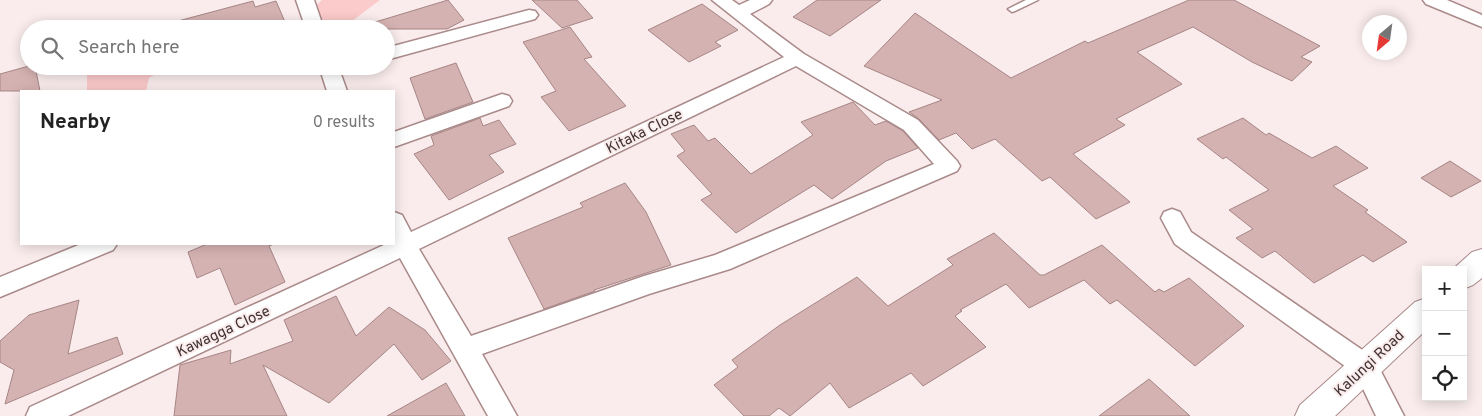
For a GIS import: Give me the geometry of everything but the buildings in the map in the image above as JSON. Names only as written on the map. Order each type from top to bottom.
[{"type":"street","points":[[304,0],[312,20]]},
{"type":"street","points":[[465,349],[644,286],[722,262],[949,166],[911,125],[797,58],[721,0]]},
{"type":"street","points":[[738,13],[763,0]]},
{"type":"street","points":[[1432,0],[1482,22]]},
{"type":"street","points":[[395,52],[529,15]]},
{"type":"street","name":"Kitaka Close","points":[[405,246],[797,58]]},
{"type":"street","points":[[335,75],[337,90]]},
{"type":"street","points":[[395,140],[502,101]]},
{"type":"street","points":[[1172,218],[1183,238],[1365,366],[1390,416]]},
{"type":"street","points":[[395,223],[405,246],[503,416]]},
{"type":"street","points":[[0,287],[103,245]]},
{"type":"street","name":"Kawagga Close","points":[[40,416],[405,246]]},
{"type":"street","points":[[1467,273],[1482,260]]},
{"type":"street","name":"Kalungi Road","points":[[1312,416],[1422,315]]},
{"type":"lane","points":[[1012,9],[1034,0]]},
{"type":"shaded area","points":[[322,0],[380,0],[353,20],[312,20],[309,12]]},
{"type":"shaded area","points":[[87,75],[154,75],[149,78],[146,90],[87,90]]}]
